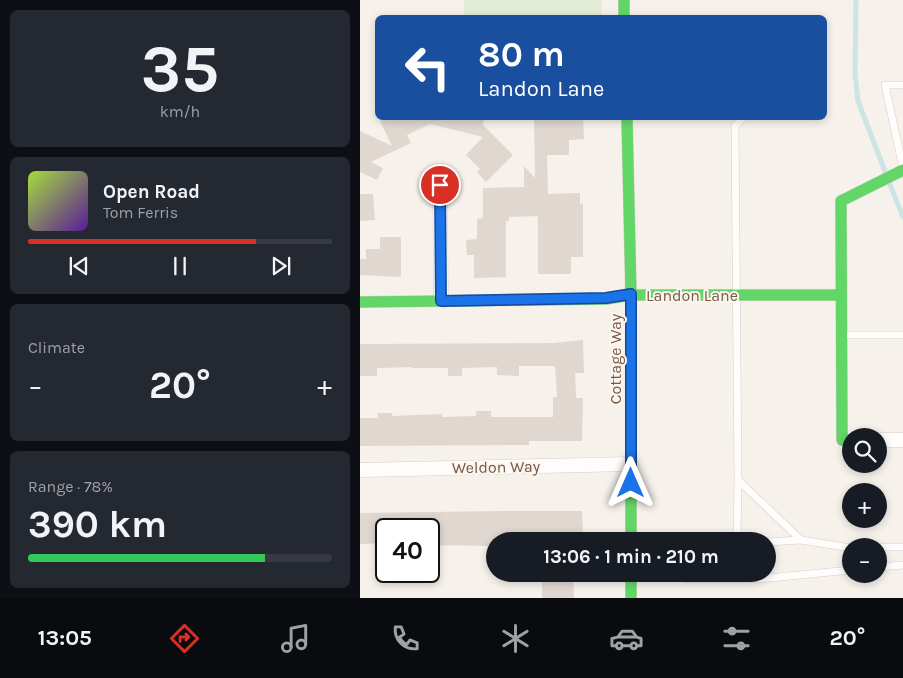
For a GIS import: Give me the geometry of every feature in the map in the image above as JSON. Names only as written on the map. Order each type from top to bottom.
[{"type":"street","points":[[624,0],[624,15]]},
{"type":"street","name":"Cottage Way","points":[[626,120],[631,294],[631,532]]},
{"type":"street","points":[[842,440],[841,201],[901,170]]},
{"type":"street","points":[[440,185],[441,301]]},
{"type":"street","name":"Landon Lane","points":[[360,302],[606,298],[631,294],[841,295]]},
{"type":"street","points":[[887,440],[903,440]]},
{"type":"street","name":"Weldon Way","points":[[360,470],[631,464]]},
{"type":"street","points":[[631,582],[631,598]]},
{"type":"lane","points":[[901,170],[885,85],[903,85]]},
{"type":"lane","points":[[737,532],[735,126],[741,120]]},
{"type":"lane","points":[[841,335],[903,335]]},
{"type":"lane","points":[[738,480],[801,540]]},
{"type":"lane","points":[[776,542],[801,540],[842,547]]},
{"type":"lane","points":[[887,547],[903,547]]},
{"type":"lane","points":[[887,566],[903,565]]},
{"type":"lane","points":[[776,577],[842,571]]},
{"type":"green space","points":[[464,0],[602,0],[602,15],[464,15]]},
{"type":"building","points":[[484,120],[483,125],[513,155],[486,182],[477,172],[480,169],[466,155],[483,137],[430,124],[407,135],[411,143],[371,162],[383,168],[377,180],[360,172],[360,131],[392,146],[380,121]]},
{"type":"building","points":[[534,120],[583,120],[584,139],[569,140],[569,155],[547,155],[548,194],[580,193],[580,204],[583,203],[583,257],[571,257],[571,274],[538,274],[538,216],[509,217],[509,221],[506,221],[506,277],[474,278],[474,255],[467,255],[466,240],[477,239],[477,219],[483,218],[483,188],[524,187],[524,166],[535,178]]},
{"type":"building","points":[[360,194],[373,194],[375,220],[360,221]]},
{"type":"building","points":[[380,237],[401,237],[401,277],[360,275],[360,259],[366,259],[366,249],[380,249]]},
{"type":"building","points":[[583,340],[584,373],[575,373],[576,398],[583,398],[582,441],[529,441],[529,445],[360,446],[360,418],[378,418],[378,413],[392,413],[392,416],[442,414],[442,417],[476,416],[476,411],[491,411],[491,417],[553,417],[553,397],[557,397],[555,366],[519,366],[519,376],[497,375],[497,367],[462,368],[462,376],[448,376],[448,368],[411,367],[377,368],[377,376],[360,376],[360,344],[554,343]]},
{"type":"building","points":[[582,511],[583,532],[486,532],[486,546],[440,545],[440,518],[375,518],[375,543],[360,544],[360,513]]},
{"type":"building","points":[[542,582],[573,582],[574,598],[542,598]]},
{"type":"waterway","points":[[856,0],[855,74],[858,101],[886,174]]},
{"type":"waterway","points":[[889,182],[903,217]]},
{"type":"traffic: fast","points":[[624,0],[624,15]]},
{"type":"traffic: fast","points":[[627,120],[631,295],[631,532]]},
{"type":"traffic: fast","points":[[842,440],[841,201],[903,170]]},
{"type":"traffic: fast","points":[[360,302],[606,299],[631,295],[841,295]]},
{"type":"traffic: fast","points":[[631,582],[631,598]]},
{"type":"route","points":[[440,185],[441,301],[606,298],[631,294],[631,483]]}]
